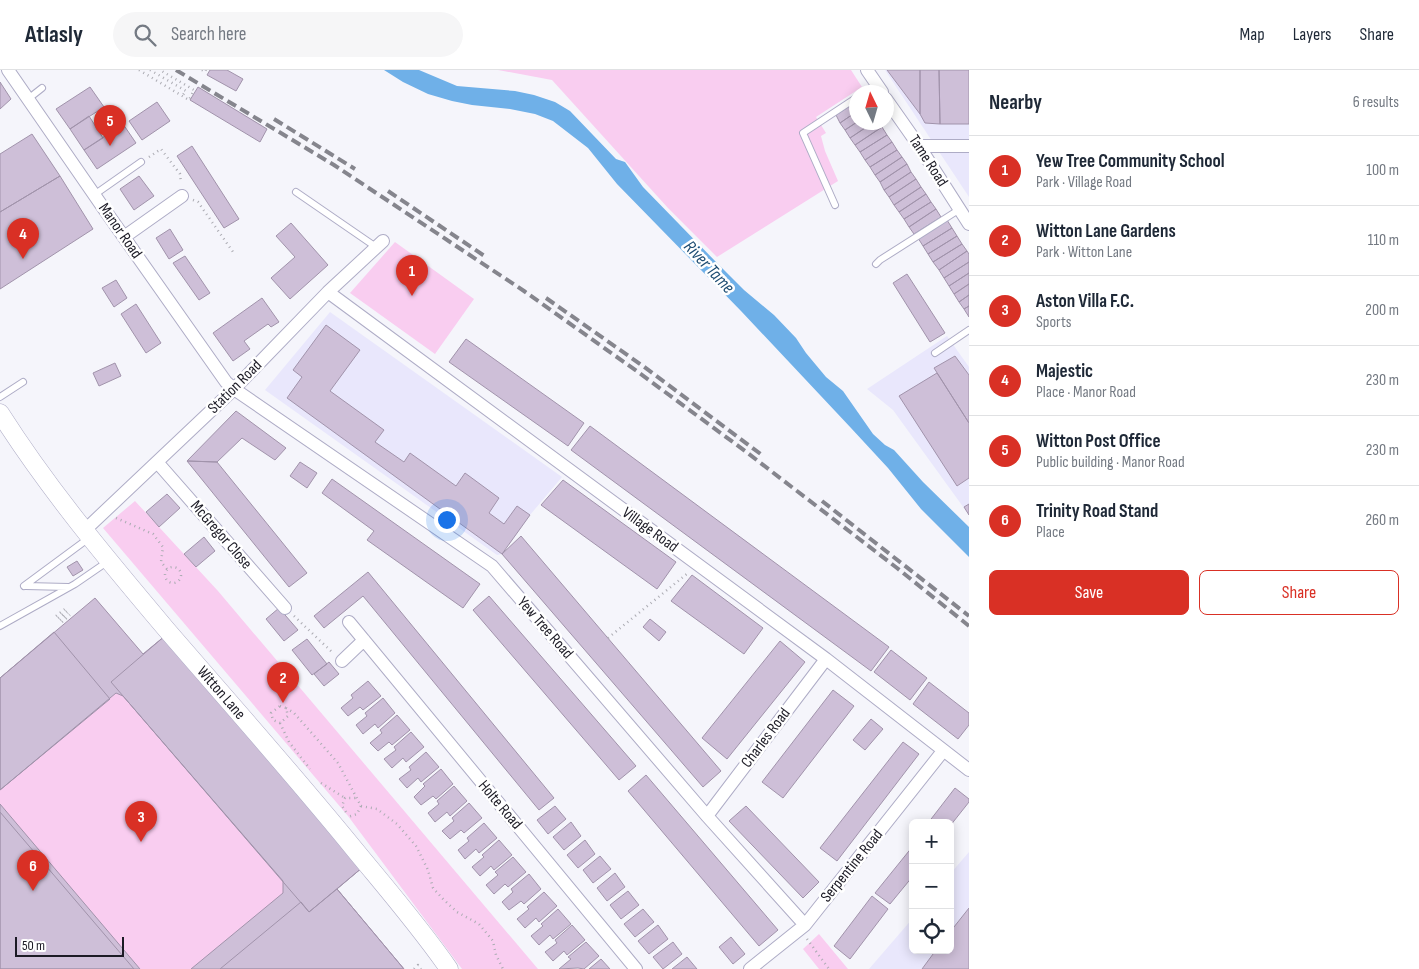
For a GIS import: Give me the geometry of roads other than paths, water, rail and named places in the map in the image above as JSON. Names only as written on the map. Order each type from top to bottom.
[{"type":"main road","name":"Witton Lane","points":[[0,413],[44,478],[108,561],[332,822],[399,903],[449,969]]},
{"type":"street","name":"Manor Road","points":[[8,70],[226,382],[234,389]]},
{"type":"street","points":[[867,70],[877,85]]},
{"type":"street","name":"Tame Road","points":[[894,110],[969,224]]},
{"type":"street","points":[[919,146],[969,146]]},
{"type":"street","points":[[124,237],[182,196]]},
{"type":"street","name":"Station Road","points":[[87,534],[106,510],[234,389],[328,292],[380,244]]},
{"type":"street","name":"Village Road","points":[[328,292],[826,659],[969,770]]},
{"type":"street","name":"Yew Tree Road","points":[[234,389],[492,566],[803,927]]},
{"type":"street","name":"McGregor Close","points":[[157,462],[285,608]]},
{"type":"street","name":"Holte Road","points":[[349,622],[636,969]]},
{"type":"street","points":[[342,661],[364,640]]},
{"type":"street","name":"Charles Road","points":[[707,816],[826,659]]},
{"type":"street","name":"Serpentine Road","points":[[750,969],[803,927],[944,751]]},
{"type":"lane","points":[[28,99],[42,88]]},
{"type":"lane","points":[[834,205],[803,133],[849,103]]},
{"type":"lane","points":[[94,195],[141,162]]},
{"type":"lane","points":[[296,192],[380,244]]},
{"type":"lane","points":[[876,264],[960,209]]},
{"type":"lane","points":[[935,353],[969,330]]},
{"type":"lane","points":[[0,397],[23,382]]},
{"type":"lane","points":[[73,585],[24,586],[87,534]]},
{"type":"lane","points":[[0,626],[73,585],[108,561]]},
{"type":"water","name":"River Tame","points":[[384,70],[419,70],[457,86],[515,91],[534,95],[555,102],[570,111],[616,159],[625,162],[643,187],[744,290],[774,315],[796,338],[826,377],[843,391],[873,434],[894,450],[923,482],[969,527],[969,557],[921,509],[888,468],[741,311],[617,184],[588,148],[553,121],[535,114],[452,101],[428,94]]},
{"type":"railway","points":[[176,70],[334,165],[524,291],[745,451],[969,626]]},
{"type":"railway","points":[[274,119],[355,169]]},
{"type":"railway","points":[[388,191],[486,257]]},
{"type":"railway","points":[[546,298],[643,366],[762,455]]},
{"type":"railway","points":[[822,501],[969,616]]},
{"type":"place","name":"Witton Post Office","points":[[110,146]]},
{"type":"place","name":"Majestic","points":[[23,259]]},
{"type":"place","name":"Yew Tree Community School","points":[[412,296]]},
{"type":"place","name":"Witton Lane Gardens","points":[[283,703]]},
{"type":"place","name":"Aston Villa F.C.","points":[[141,842]]},
{"type":"place","name":"Trinity Road Stand","points":[[33,891]]}]
